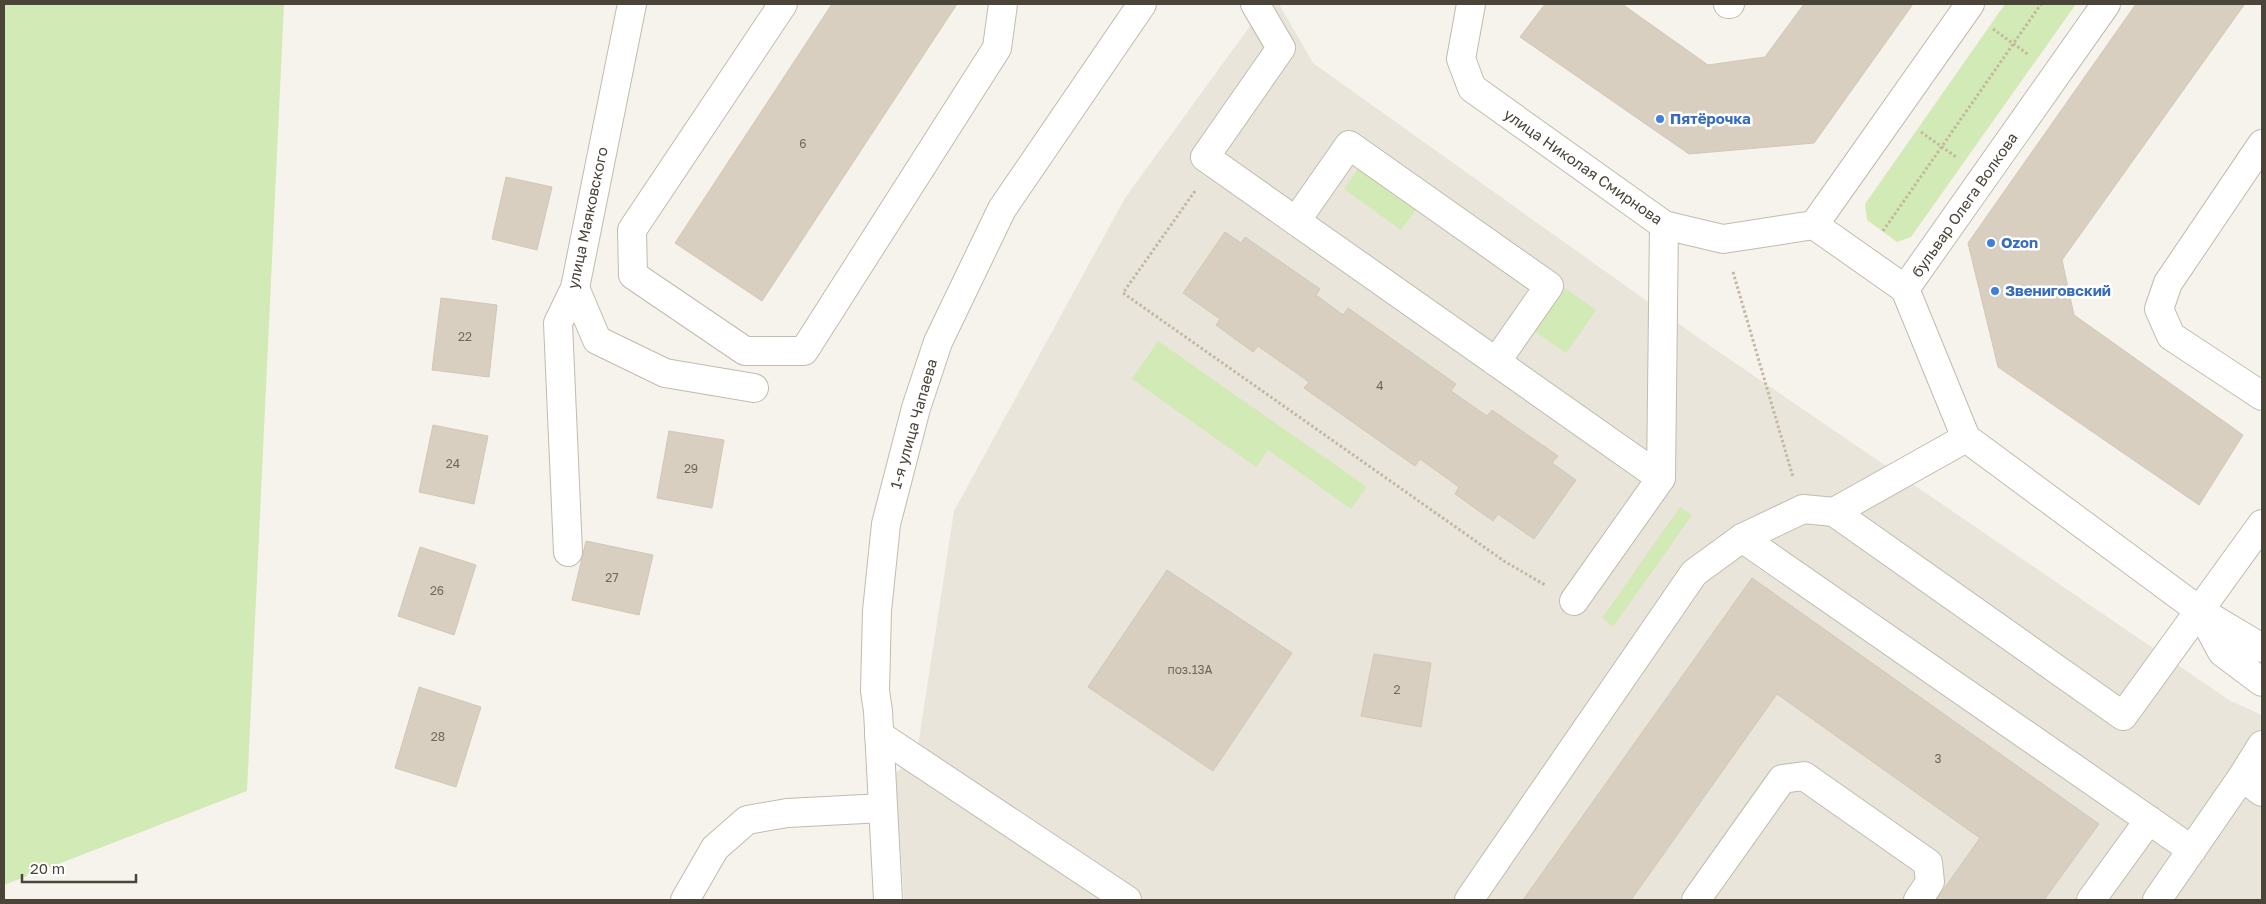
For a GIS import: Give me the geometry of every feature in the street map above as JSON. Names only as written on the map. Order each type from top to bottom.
[{"type":"street","name":"улица Маяковского","points":[[568,552],[558,324],[575,288],[632,4]]},
{"type":"street","points":[[783,4],[632,230],[633,275],[745,351],[804,351],[996,48],[1003,4]]},
{"type":"street","name":"1-я улица Чапаева","points":[[888,900],[875,671],[878,592],[885,533],[916,408],[938,342],[1002,210],[1027,170],[1142,4]]},
{"type":"street","points":[[1255,4],[1281,48],[1205,157],[1661,478]]},
{"type":"street","name":"улица Николая Смирнова","points":[[1471,4],[1461,59],[1472,88],[1664,225],[1723,239],[1814,225]]},
{"type":"street","name":"бульвар Олега Волкова","points":[[1814,225],[1905,289],[2106,4]]},
{"type":"street","points":[[1814,225],[1968,7]]},
{"type":"street","points":[[2262,144],[2168,283],[2159,309],[2171,336],[2262,396]]},
{"type":"street","points":[[1296,221],[1349,145],[1549,286],[1496,362]]},
{"type":"street","points":[[1574,601],[1661,478],[1664,225]]},
{"type":"street","points":[[575,288],[597,340],[665,373],[754,388]]},
{"type":"street","points":[[1905,289],[1966,438],[2200,612],[2262,648]]},
{"type":"street","points":[[1834,512],[1966,438]]},
{"type":"street","points":[[1470,900],[1694,573],[1742,538],[1803,509],[1834,512],[2123,716],[2262,524]]},
{"type":"street","points":[[1742,538],[2192,850]]},
{"type":"street","points":[[2200,612],[2222,652],[2262,682]]},
{"type":"street","points":[[879,735],[1127,900]]},
{"type":"street","points":[[2157,900],[2192,850],[2252,784],[2262,745]]},
{"type":"street","points":[[1696,900],[1782,779],[1804,776],[1928,863],[1930,882],[1918,900]]},
{"type":"street","points":[[685,900],[715,848],[747,820],[787,813],[883,808]]},
{"type":"street","points":[[2091,900],[2149,820]]},
{"type":"path","points":[[1862,260],[2041,4]]},
{"type":"path","points":[[1968,7],[2013,44],[2056,74]]},
{"type":"path","points":[[1214,164],[1123,294],[1504,561],[1574,601]]},
{"type":"path","points":[[1723,239],[1803,509]]},
{"type":"shaded area","points":[[1266,4],[1279,4],[1313,63],[1703,341],[2229,700],[2262,715],[2262,900],[904,900],[895,773],[916,759],[954,511],[1125,198]]},
{"type":"green space","points":[[4,4],[284,4],[247,791],[4,885]]},
{"type":"green space","points":[[2005,4],[2076,4],[1911,237],[1897,242],[1867,220],[1865,204]]},
{"type":"green space","points":[[1360,166],[1418,207],[1401,230],[1344,189]]},
{"type":"green space","points":[[1565,288],[1596,310],[1566,353],[1534,331]]},
{"type":"green space","points":[[1158,341],[1367,487],[1351,509],[1268,450],[1256,467],[1132,379]]},
{"type":"green space","points":[[1680,507],[1692,515],[1613,627],[1602,618]]},
{"type":"building","points":[[832,4],[957,4],[762,301],[675,243]]},
{"type":"building","points":[[1545,4],[1622,4],[1708,65],[1765,57],[1804,4],[1913,4],[1814,143],[1689,154],[1520,37]]},
{"type":"building","points":[[2136,4],[2244,5],[2062,260],[2074,315],[2243,435],[2199,505],[1998,367],[1968,243]]},
{"type":"building","points":[[506,177],[552,187],[537,250],[492,239]]},
{"type":"building","points":[[1225,232],[1241,243],[1245,237],[1320,289],[1316,295],[1343,315],[1348,308],[1456,384],[1451,391],[1487,416],[1492,410],[1558,456],[1552,463],[1576,480],[1534,539],[1498,514],[1493,521],[1455,494],[1459,487],[1420,459],[1415,466],[1304,388],[1309,382],[1258,346],[1253,352],[1216,325],[1220,319],[1183,293]]},
{"type":"building","points":[[441,298],[497,305],[489,377],[432,370]]},
{"type":"building","points":[[433,425],[488,436],[474,504],[419,492]]},
{"type":"building","points":[[669,431],[724,440],[712,508],[657,498]]},
{"type":"building","points":[[586,541],[653,555],[639,615],[572,600]]},
{"type":"building","points":[[420,547],[476,565],[454,635],[398,616]]},
{"type":"building","points":[[1167,570],[1292,653],[1213,771],[1088,687]]},
{"type":"building","points":[[1752,578],[2099,824],[2044,900],[1936,900],[1980,838],[1777,694],[1631,900],[1523,900]]},
{"type":"building","points":[[1374,654],[1431,663],[1421,727],[1361,716]]},
{"type":"building","points":[[419,687],[481,707],[456,787],[395,768]]},
{"type":"place","name":"Пятёрочка","points":[[1660,119]]},
{"type":"place","name":"Ozon","points":[[1991,243]]},
{"type":"place","name":"Звениговский","points":[[1995,291]]}]
